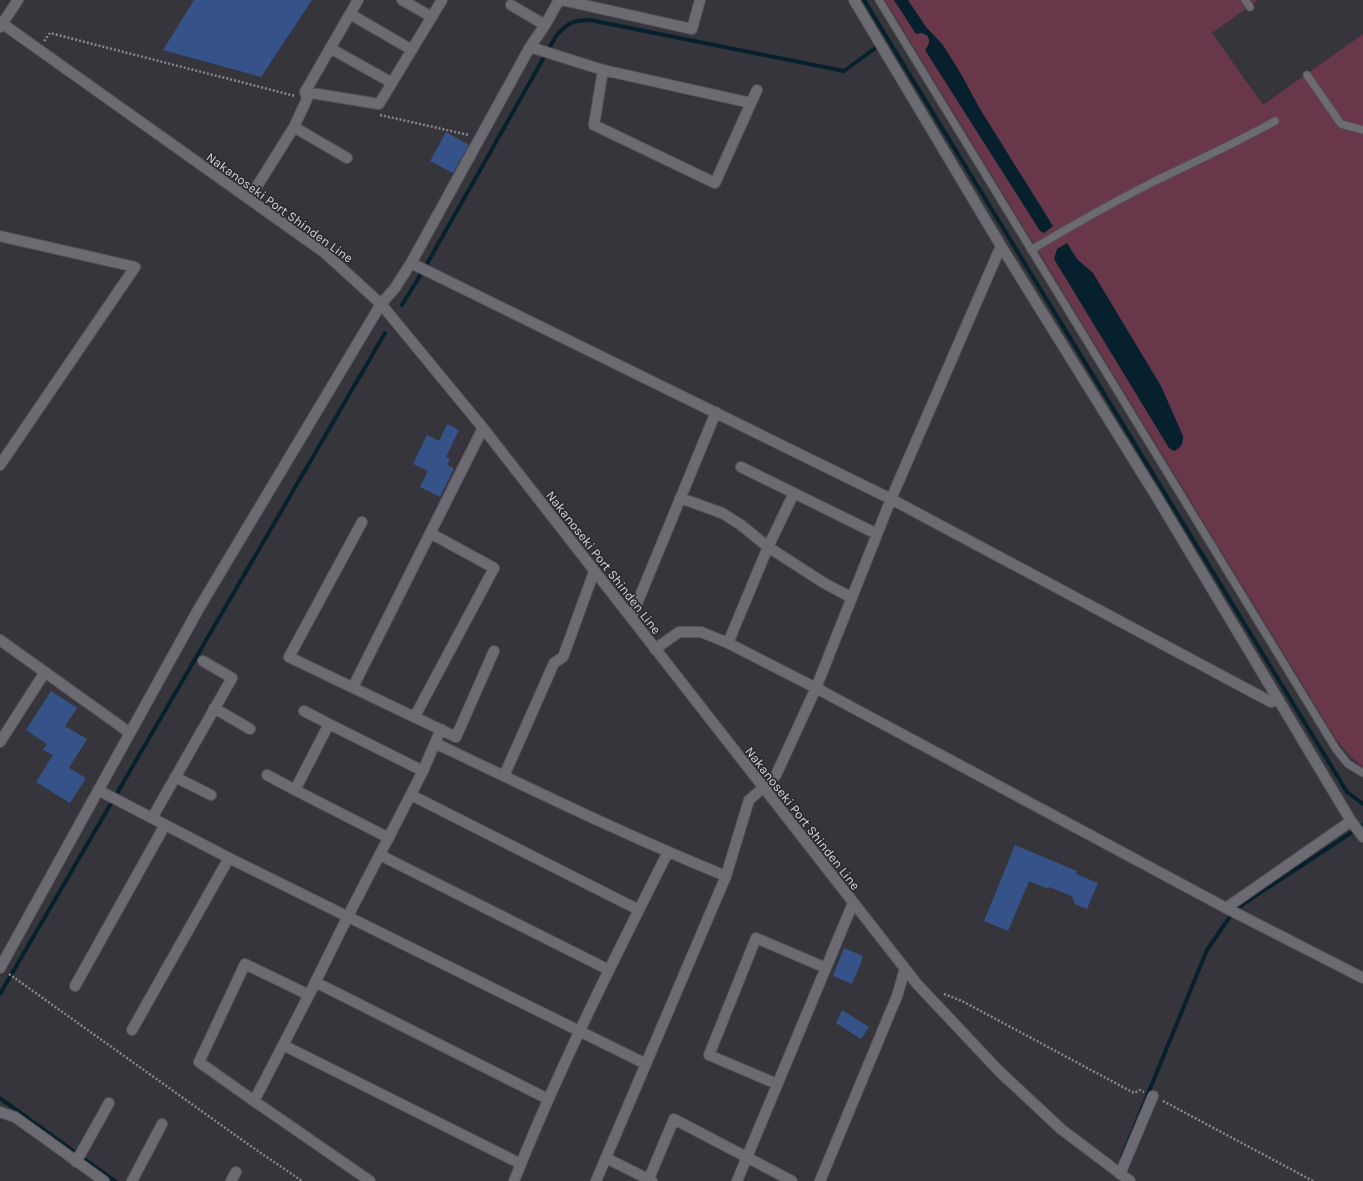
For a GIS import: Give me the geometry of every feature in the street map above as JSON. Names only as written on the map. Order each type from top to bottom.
[{"type":"street","points":[[1,24],[18,0]]},
{"type":"street","points":[[249,199],[294,127],[306,95],[330,48],[358,0]]},
{"type":"street","points":[[402,0],[432,17]]},
{"type":"street","points":[[306,95],[379,104],[442,0]]},
{"type":"street","points":[[0,968],[198,610],[381,304],[395,288],[411,263],[530,47],[545,25],[559,0]]},
{"type":"street","points":[[562,0],[692,29],[700,0]]},
{"type":"street","points":[[854,0],[1001,246],[1151,487],[1351,821],[1363,837]]},
{"type":"street","points":[[511,5],[545,25]]},
{"type":"street","points":[[350,14],[412,50]]},
{"type":"street","name":"Nakanoseki Port Shinden Line","points":[[1,24],[325,253],[381,304],[483,428],[917,984],[999,1071],[1061,1129],[1130,1181]]},
{"type":"street","points":[[530,47],[603,70],[751,103]]},
{"type":"street","points":[[330,48],[392,83]]},
{"type":"street","points":[[603,70],[594,125],[715,183],[757,90]]},
{"type":"street","points":[[294,127],[347,158]]},
{"type":"street","points":[[0,236],[135,267],[0,464]]},
{"type":"street","points":[[596,1181],[726,876],[749,800],[764,788],[776,775],[816,688],[891,499],[1001,246]]},
{"type":"street","points":[[411,263],[891,499],[1271,702],[1279,700]]},
{"type":"street","points":[[631,618],[716,412]]},
{"type":"street","points":[[352,687],[483,428]]},
{"type":"street","points":[[741,467],[877,534]]},
{"type":"street","points":[[728,643],[768,547],[794,493]]},
{"type":"street","points":[[680,498],[722,513],[741,525],[768,547],[824,583],[852,598]]},
{"type":"street","points":[[362,522],[289,657],[415,716],[456,737],[494,652]]},
{"type":"street","points":[[415,716],[494,568],[430,533]]},
{"type":"street","points":[[504,776],[554,663],[563,657],[594,572]]},
{"type":"street","points":[[655,649],[680,632],[701,632],[728,643],[816,688],[1226,908],[1363,978]]},
{"type":"street","points":[[0,640],[130,733]]},
{"type":"street","points":[[152,818],[232,678],[203,661]]},
{"type":"street","points":[[0,742],[45,672]]},
{"type":"street","points":[[214,708],[250,729]]},
{"type":"street","points":[[304,711],[423,771]]},
{"type":"street","points":[[295,790],[329,724]]},
{"type":"street","points":[[254,1101],[411,795],[441,729]]},
{"type":"street","points":[[435,743],[668,852],[726,876]]},
{"type":"street","points":[[267,775],[389,838]]},
{"type":"street","points":[[175,777],[211,795]]},
{"type":"street","points":[[98,790],[229,858],[646,1064]]},
{"type":"street","points":[[411,795],[639,910]]},
{"type":"street","points":[[1226,908],[1351,821]]},
{"type":"street","points":[[75,986],[165,825]]},
{"type":"street","points":[[514,1181],[548,1099],[579,1031],[668,852]]},
{"type":"street","points":[[380,855],[609,970]]},
{"type":"street","points":[[132,1030],[229,858]]},
{"type":"street","points":[[737,1181],[853,903]]},
{"type":"street","points":[[777,1084],[709,1055],[756,938],[826,968]]},
{"type":"street","points":[[309,995],[245,964],[199,1062],[370,1181]]},
{"type":"street","points":[[820,1181],[897,996],[905,969]]},
{"type":"street","points":[[315,982],[548,1099]]},
{"type":"street","points":[[283,1046],[521,1164]]},
{"type":"street","points":[[1120,1174],[1153,1096]]},
{"type":"street","points":[[76,1162],[109,1103]]},
{"type":"street","points":[[0,1112],[15,1116],[104,1181]]},
{"type":"street","points":[[606,1158],[649,1180],[674,1119],[747,1156],[792,1181]]},
{"type":"street","points":[[132,1181],[162,1124]]},
{"type":"lane","points":[[879,0],[1336,748],[1348,764],[1363,773]]},
{"type":"lane","points":[[1245,0],[1250,7]]},
{"type":"lane","points":[[1308,75],[1341,124],[1363,130]]},
{"type":"lane","points":[[1031,250],[1087,217],[1153,182],[1249,136],[1275,121]]},
{"type":"path","points":[[38,49],[50,33],[306,95]]},
{"type":"path","points":[[373,114],[480,138]]},
{"type":"path","points":[[0,968],[302,1181]]},
{"type":"path","points":[[939,993],[962,1001],[1134,1093],[1140,1090],[1153,1096],[1313,1181]]},
{"type":"shaded area","points":[[885,0],[1258,0],[1212,33],[1263,105],[1363,34],[1363,767],[1350,756],[1336,739]]},
{"type":"water","points":[[894,0],[908,0],[926,27],[943,45],[980,109],[1053,226],[1044,233],[1040,231],[925,50],[929,42],[928,37],[921,33],[916,34]]},
{"type":"water","points":[[1067,243],[1077,259],[1093,273],[1161,386],[1183,436],[1182,445],[1174,451],[1169,448],[1054,259],[1057,249]]},
{"type":"building","points":[[194,0],[312,0],[261,77],[163,50]]},
{"type":"building","points":[[446,132],[469,145],[453,173],[430,161]]},
{"type":"building","points":[[447,424],[459,430],[446,457],[450,459],[447,465],[454,468],[440,497],[420,487],[428,471],[413,464],[427,435],[439,441]]},
{"type":"building","points":[[51,691],[77,708],[65,726],[87,739],[69,768],[86,778],[70,803],[36,782],[53,755],[43,750],[47,744],[26,730]]},
{"type":"building","points":[[1015,845],[1077,871],[1076,874],[1098,883],[1087,909],[1075,904],[1072,896],[1049,887],[1048,889],[1029,881],[1008,931],[984,921]]},
{"type":"building","points":[[844,948],[863,956],[852,984],[833,976]]},
{"type":"building","points":[[842,1010],[869,1027],[861,1039],[836,1023]]},
{"type":"waterway","points":[[864,0],[1347,792],[1363,804]]},
{"type":"waterway","points":[[402,305],[424,269],[556,36],[571,23],[590,20],[844,71],[881,44]]},
{"type":"waterway","points":[[0,994],[385,333]]},
{"type":"waterway","points":[[1122,1157],[1207,950],[1229,918],[1240,906],[1363,825]]},
{"type":"waterway","points":[[0,1098],[115,1181]]}]
